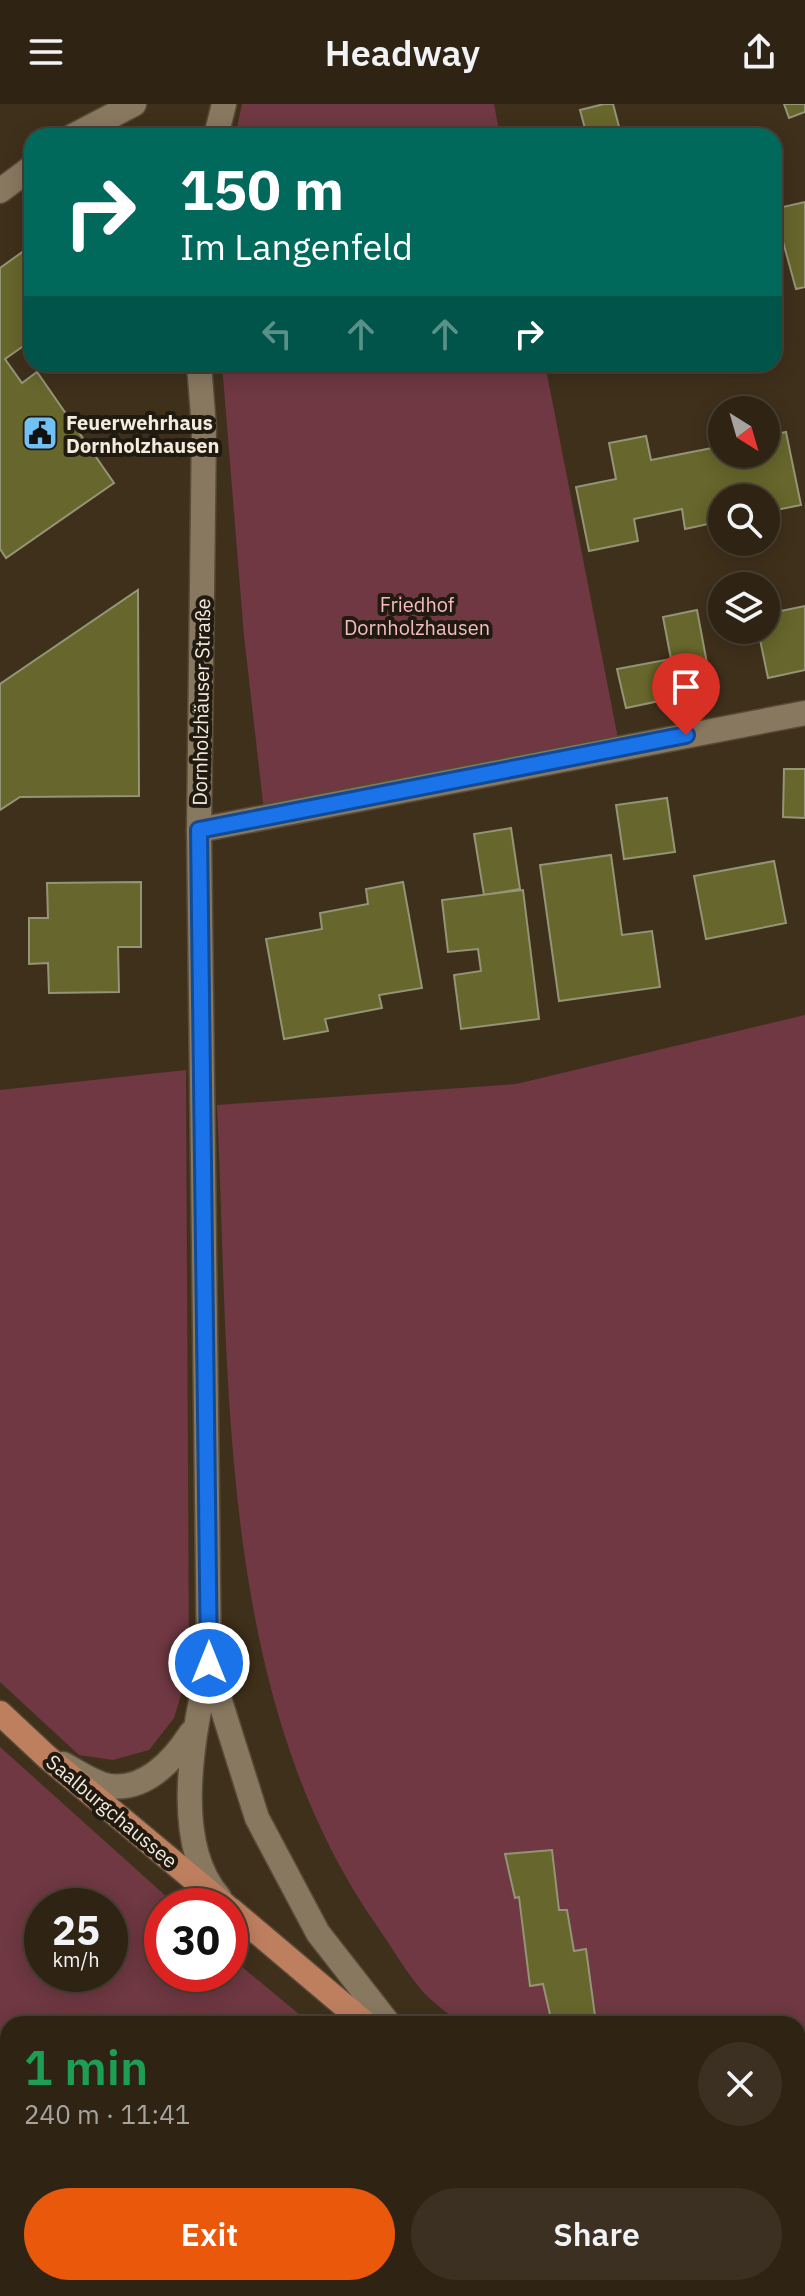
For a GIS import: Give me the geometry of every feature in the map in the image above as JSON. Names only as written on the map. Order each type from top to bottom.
[{"type":"main road","name":"Saalburgchaussee","points":[[0,1713],[47,1757],[205,1888]]},
{"type":"main road","name":"Saalburgchaussee","points":[[248,1924],[357,2016]]},
{"type":"street","points":[[88,128],[134,104]]},
{"type":"street","points":[[218,128],[224,104]]},
{"type":"street","points":[[0,191],[24,173]]},
{"type":"street","name":"Dornholzhäuser Straße","points":[[200,372],[204,428],[199,830],[209,1663],[191,1756],[193,1843],[201,1870],[214,1888]]},
{"type":"street","points":[[199,830],[805,713]]},
{"type":"street","name":"Dornholzhäuser Straße","points":[[209,1663],[257,1818],[318,1933],[383,2016]]},
{"type":"street","name":"Dornholzhäuser Straße","points":[[47,1757],[109,1786],[139,1782],[171,1763],[195,1727]]},
{"type":"green space","points":[[242,104],[494,104],[498,128],[237,128]]},
{"type":"green space","name":"Friedhof Dornholzhausen","points":[[223,372],[547,372],[622,759],[265,820],[244,636]]},
{"type":"green space","points":[[805,1015],[805,2016],[451,2016],[428,1997],[412,1978],[379,1929],[325,1838],[286,1741],[259,1638],[241,1532],[231,1424],[217,1105],[516,1084]]},
{"type":"green space","points":[[186,1070],[189,1668],[174,1718],[149,1750],[113,1760],[79,1755],[0,1682],[0,1090]]},
{"type":"green space","points":[[0,1747],[157,1888],[144,1888],[144,1992],[248,1992],[248,1972],[301,2016],[0,2016]]},
{"type":"building","points":[[613,104],[619,128],[585,128],[580,110]]},
{"type":"building","points":[[784,104],[805,104],[805,112],[789,118]]},
{"type":"building","points":[[805,202],[805,287],[796,289],[782,238],[782,207]]},
{"type":"building","name":"Feuerwehrhaus Dornholzhausen","points":[[24,251],[24,346],[5,359],[22,383],[37,372],[114,483],[6,558],[0,549],[0,268]]},
{"type":"building","points":[[786,432],[801,505],[780,509],[780,484],[708,484],[708,524],[685,529],[682,509],[634,519],[638,541],[589,551],[576,487],[616,479],[609,443],[646,436],[651,460],[708,449],[708,468],[780,468],[780,433]]},
{"type":"building","points":[[138,590],[139,796],[20,797],[0,810],[0,684]]},
{"type":"building","points":[[805,606],[805,670],[768,678],[761,644],[780,644],[780,611]]},
{"type":"building","points":[[697,610],[712,690],[626,708],[617,669],[671,659],[663,617]]},
{"type":"building","points":[[784,769],[805,769],[805,818],[783,817]]},
{"type":"building","points":[[667,798],[675,852],[624,859],[616,805]]},
{"type":"building","points":[[511,828],[520,889],[484,895],[474,834]]},
{"type":"building","points":[[611,855],[622,935],[652,931],[660,987],[559,1001],[540,865]]},
{"type":"building","points":[[774,861],[786,923],[706,939],[694,876]]},
{"type":"building","points":[[141,882],[141,947],[118,947],[119,992],[49,993],[48,963],[29,964],[29,918],[48,918],[47,883]]},
{"type":"building","points":[[403,882],[422,988],[379,995],[382,1008],[325,1019],[328,1031],[284,1039],[266,939],[322,929],[320,913],[368,904],[366,889]]},
{"type":"building","points":[[523,890],[539,1019],[461,1029],[454,975],[481,971],[478,949],[448,952],[442,900]]},
{"type":"building","points":[[552,1850],[559,1910],[567,1910],[574,1951],[586,1949],[595,2016],[550,2016],[543,1984],[530,1986],[519,1897],[515,1898],[505,1854]]},
{"type":"place","name":"Feuerwehrhaus Dornholzhausen","points":[[40,433]]},
{"type":"route","points":[[209,1663],[199,830],[686,735]]}]
